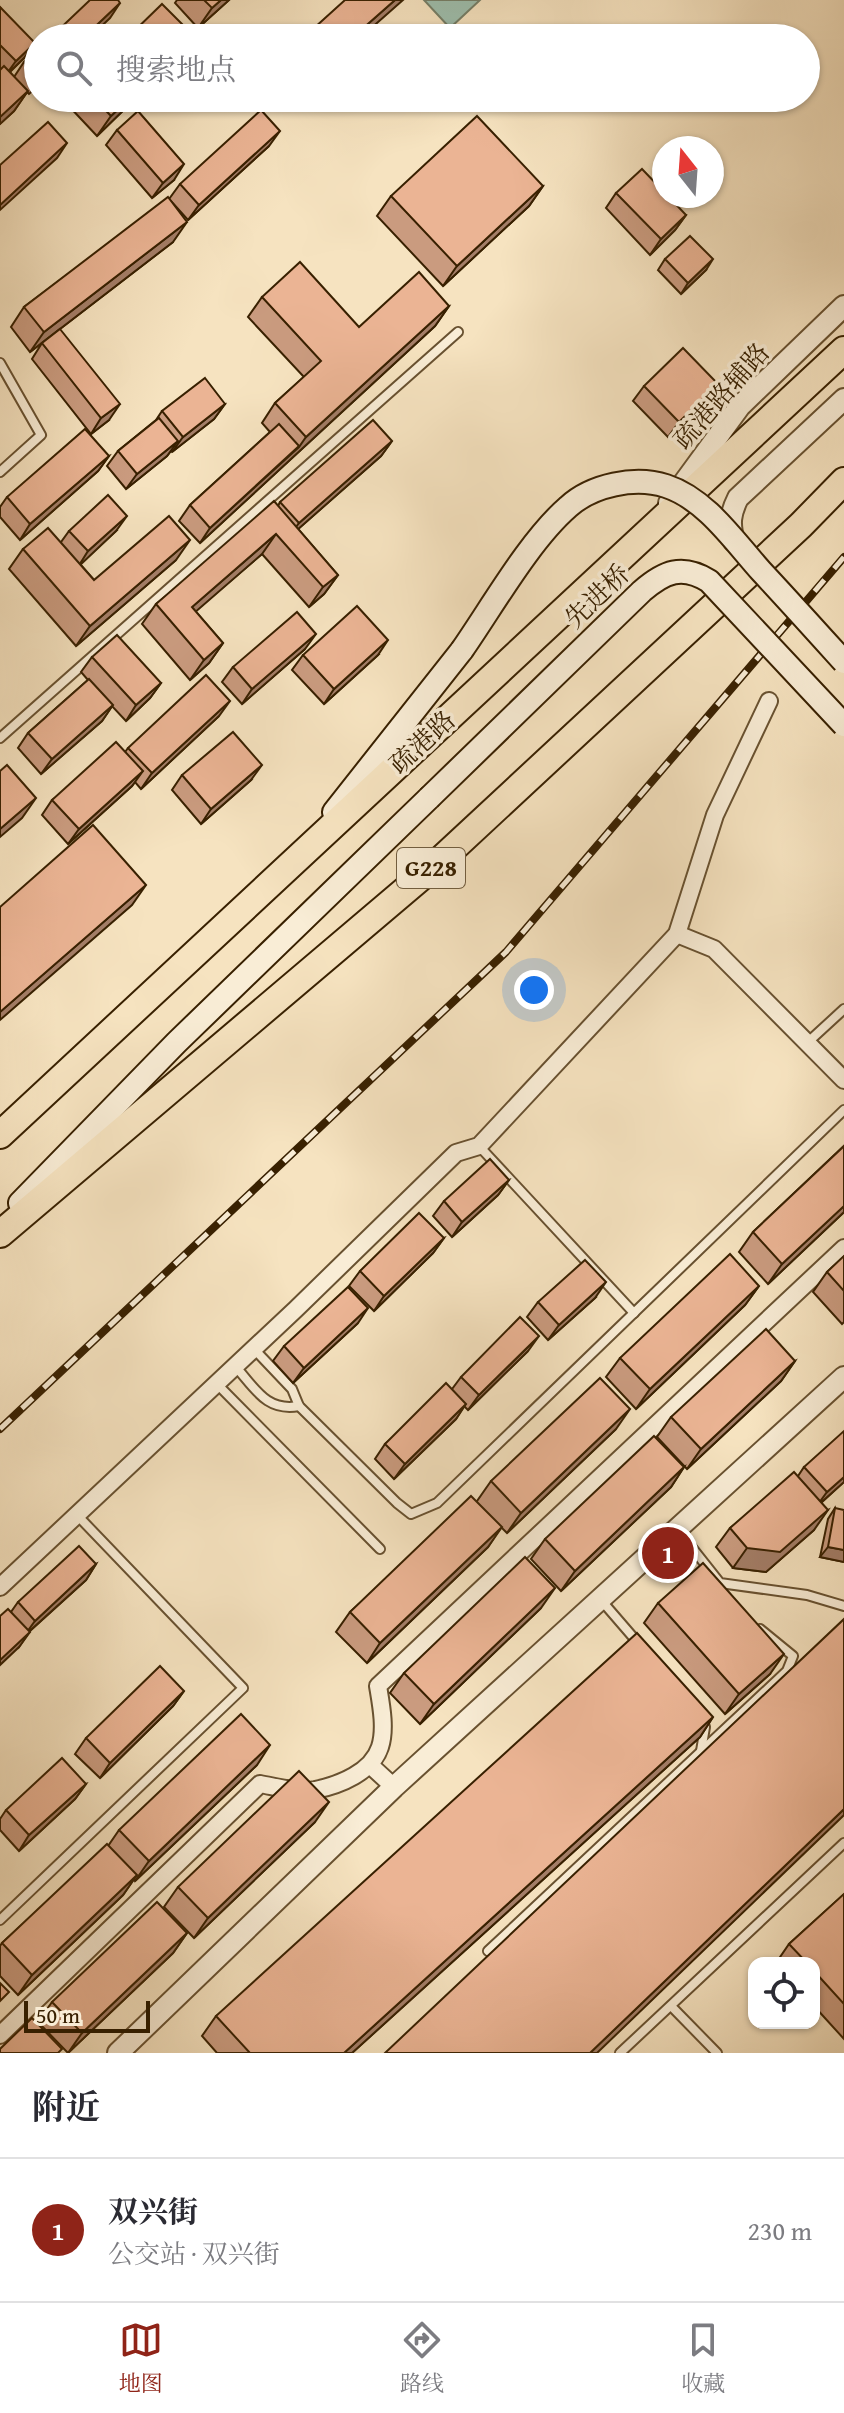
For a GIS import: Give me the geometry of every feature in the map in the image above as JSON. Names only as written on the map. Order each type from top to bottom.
[{"type":"highway","name":"疏港路","points":[[0,1135],[844,350]]},
{"type":"highway","name":"G228","points":[[0,1234],[434,866],[801,525],[844,481]]},
{"type":"main road","points":[[286,869],[414,713],[554,520],[571,504],[594,491],[645,482],[668,486],[709,513],[844,662]]},
{"type":"main road","name":"先进桥","points":[[0,1224],[177,1042],[642,591],[669,572],[683,570],[709,581],[844,725]]},
{"type":"street","name":"疏港路辅路","points":[[650,531],[740,406],[844,306]]},
{"type":"street","points":[[734,541],[730,526],[731,512],[738,498],[844,399]]},
{"type":"street","points":[[801,525],[844,488]]},
{"type":"street","points":[[0,1587],[254,1349],[456,1153],[479,1146],[677,934],[715,815],[769,701]]},
{"type":"street","points":[[677,934],[714,949],[844,1080]]},
{"type":"street","points":[[0,2035],[260,1784],[314,1790],[346,1780],[370,1765],[380,1746],[382,1725],[378,1686],[844,1248]]},
{"type":"street","points":[[118,2053],[394,1787],[844,1377]]},
{"type":"street","points":[[370,1765],[394,1787]]},
{"type":"lane","points":[[0,738],[458,332]]},
{"type":"lane","points":[[0,363],[41,435],[0,472]]},
{"type":"lane","points":[[807,1043],[844,1009]]},
{"type":"lane","points":[[254,1349],[292,1389],[299,1406],[411,1514],[437,1503],[844,1110]]},
{"type":"lane","points":[[479,1146],[634,1313]]},
{"type":"lane","points":[[235,1366],[269,1404],[286,1408],[299,1406]]},
{"type":"lane","points":[[217,1383],[380,1549]]},
{"type":"lane","points":[[0,1920],[243,1688],[77,1515]]},
{"type":"lane","points":[[677,1529],[730,1595]]},
{"type":"lane","points":[[720,1583],[807,1595],[844,1606]]},
{"type":"lane","points":[[600,1599],[644,1650]]},
{"type":"lane","points":[[488,1951],[787,1671],[793,1656],[750,1620]]},
{"type":"lane","points":[[698,1710],[705,1727],[701,1751]]},
{"type":"lane","points":[[620,2053],[844,1843]]},
{"type":"lane","points":[[671,2006],[717,2053]]},
{"type":"shaded area","points":[[424,0],[480,0],[454,24],[446,24]]},
{"type":"building","points":[[90,0],[118,0],[120,3],[98,24],[65,24]]},
{"type":"building","points":[[204,0],[221,0],[212,8]]},
{"type":"building","points":[[345,0],[395,0],[368,24],[318,24]]},
{"type":"building","points":[[162,4],[182,24],[141,24]]},
{"type":"building","points":[[0,7],[24,32],[24,53],[16,61],[0,45]]},
{"type":"building","points":[[4,66],[24,87],[24,95],[0,117],[0,70]]},
{"type":"building","points":[[139,112],[184,164],[163,183],[117,130]]},
{"type":"building","points":[[259,112],[263,112],[280,131],[199,205],[180,184]]},
{"type":"building","points":[[477,116],[543,186],[457,266],[391,196]]},
{"type":"building","points":[[48,122],[67,143],[0,205],[0,165]]},
{"type":"building","points":[[642,169],[652,179],[652,208],[679,208],[686,215],[661,239],[616,193]]},
{"type":"building","points":[[168,197],[187,222],[44,332],[24,307]]},
{"type":"building","points":[[690,236],[713,259],[688,283],[665,259]]},
{"type":"building","points":[[300,262],[359,327],[419,272],[449,306],[306,437],[275,403],[321,361],[262,297]]},
{"type":"building","points":[[60,329],[120,404],[101,418],[42,343]]},
{"type":"building","points":[[683,348],[718,384],[679,422],[644,386]]},
{"type":"building","points":[[205,378],[225,404],[183,437],[162,411]]},
{"type":"building","points":[[159,418],[178,441],[137,474],[118,451]]},
{"type":"building","points":[[373,420],[392,441],[299,523],[280,502]]},
{"type":"building","points":[[279,424],[299,446],[210,528],[190,505]]},
{"type":"building","points":[[85,429],[109,456],[30,524],[7,497]]},
{"type":"building","points":[[108,495],[127,516],[88,551],[69,531]]},
{"type":"building","points":[[274,501],[338,575],[323,587],[276,534],[192,607],[223,643],[204,660],[156,604]]},
{"type":"building","points":[[169,516],[190,540],[90,626],[23,549],[48,528],[94,580]]},
{"type":"building","points":[[357,606],[388,640],[334,689],[303,655]]},
{"type":"building","points":[[297,612],[316,634],[252,689],[233,667]]},
{"type":"building","points":[[117,635],[161,683],[136,705],[92,657]]},
{"type":"building","points":[[206,675],[230,701],[152,773],[128,748]]},
{"type":"building","points":[[89,679],[113,705],[52,759],[28,733]]},
{"type":"building","points":[[233,732],[262,765],[211,809],[182,775]]},
{"type":"building","points":[[116,742],[143,771],[79,829],[52,800]]},
{"type":"building","points":[[7,765],[36,798],[0,829],[0,771]]},
{"type":"building","points":[[93,825],[146,885],[0,1012],[0,907]]},
{"type":"building","points":[[844,1146],[844,1206],[782,1264],[753,1232]]},
{"type":"building","points":[[490,1159],[509,1180],[462,1222],[444,1201]]},
{"type":"building","points":[[419,1213],[444,1238],[384,1296],[360,1271]]},
{"type":"building","points":[[730,1254],[759,1286],[650,1389],[620,1358]]},
{"type":"building","points":[[844,1256],[844,1291],[827,1272]]},
{"type":"building","points":[[585,1260],[606,1282],[559,1325],[538,1302]]},
{"type":"building","points":[[348,1287],[368,1308],[304,1368],[284,1346]]},
{"type":"building","points":[[520,1317],[539,1336],[479,1395],[461,1377]]},
{"type":"building","points":[[766,1329],[795,1361],[701,1449],[671,1417]]},
{"type":"building","points":[[600,1378],[630,1409],[521,1513],[491,1481]]},
{"type":"building","points":[[446,1383],[466,1404],[405,1464],[385,1444]]},
{"type":"building","points":[[844,1431],[844,1477],[827,1492],[804,1467]]},
{"type":"building","points":[[654,1436],[684,1467],[575,1571],[545,1539]]},
{"type":"building","points":[[794,1472],[828,1510],[780,1552],[747,1548],[730,1528]]},
{"type":"building","points":[[471,1496],[502,1527],[380,1643],[350,1612]]},
{"type":"building","points":[[835,1508],[844,1510],[844,1550],[828,1547]]},
{"type":"building","points":[[79,1546],[96,1564],[35,1621],[18,1602]]},
{"type":"building","points":[[525,1557],[555,1588],[434,1704],[404,1673]]},
{"type":"building","points":[[703,1563],[784,1654],[739,1694],[658,1603]]},
{"type":"building","points":[[8,1609],[30,1632],[0,1660],[0,1616]]},
{"type":"building","points":[[844,1619],[844,1809],[590,2053],[385,2053]]},
{"type":"building","points":[[637,1633],[713,1717],[344,2053],[250,2053],[216,2016]]},
{"type":"building","points":[[160,1666],[184,1691],[110,1763],[86,1738]]},
{"type":"building","points":[[241,1714],[270,1745],[149,1861],[119,1830]]},
{"type":"building","points":[[62,1758],[86,1784],[29,1835],[6,1810]]},
{"type":"building","points":[[299,1771],[329,1802],[208,1918],[178,1887]]},
{"type":"building","points":[[107,1844],[137,1875],[32,1975],[2,1943]]},
{"type":"building","points":[[844,1894],[844,2004],[820,1978],[820,1957],[801,1957],[789,1944]]},
{"type":"building","points":[[157,1902],[187,1933],[82,2033],[52,2002]]},
{"type":"building","points":[[0,1983],[9,1992],[0,2001]]},
{"type":"building","points":[[32,2018],[62,2049],[58,2053],[0,2053],[0,2049]]},
{"type":"railway","points":[[0,1429],[506,952],[844,557]]},
{"type":"place","name":"双兴街","points":[[668,1553]]}]
